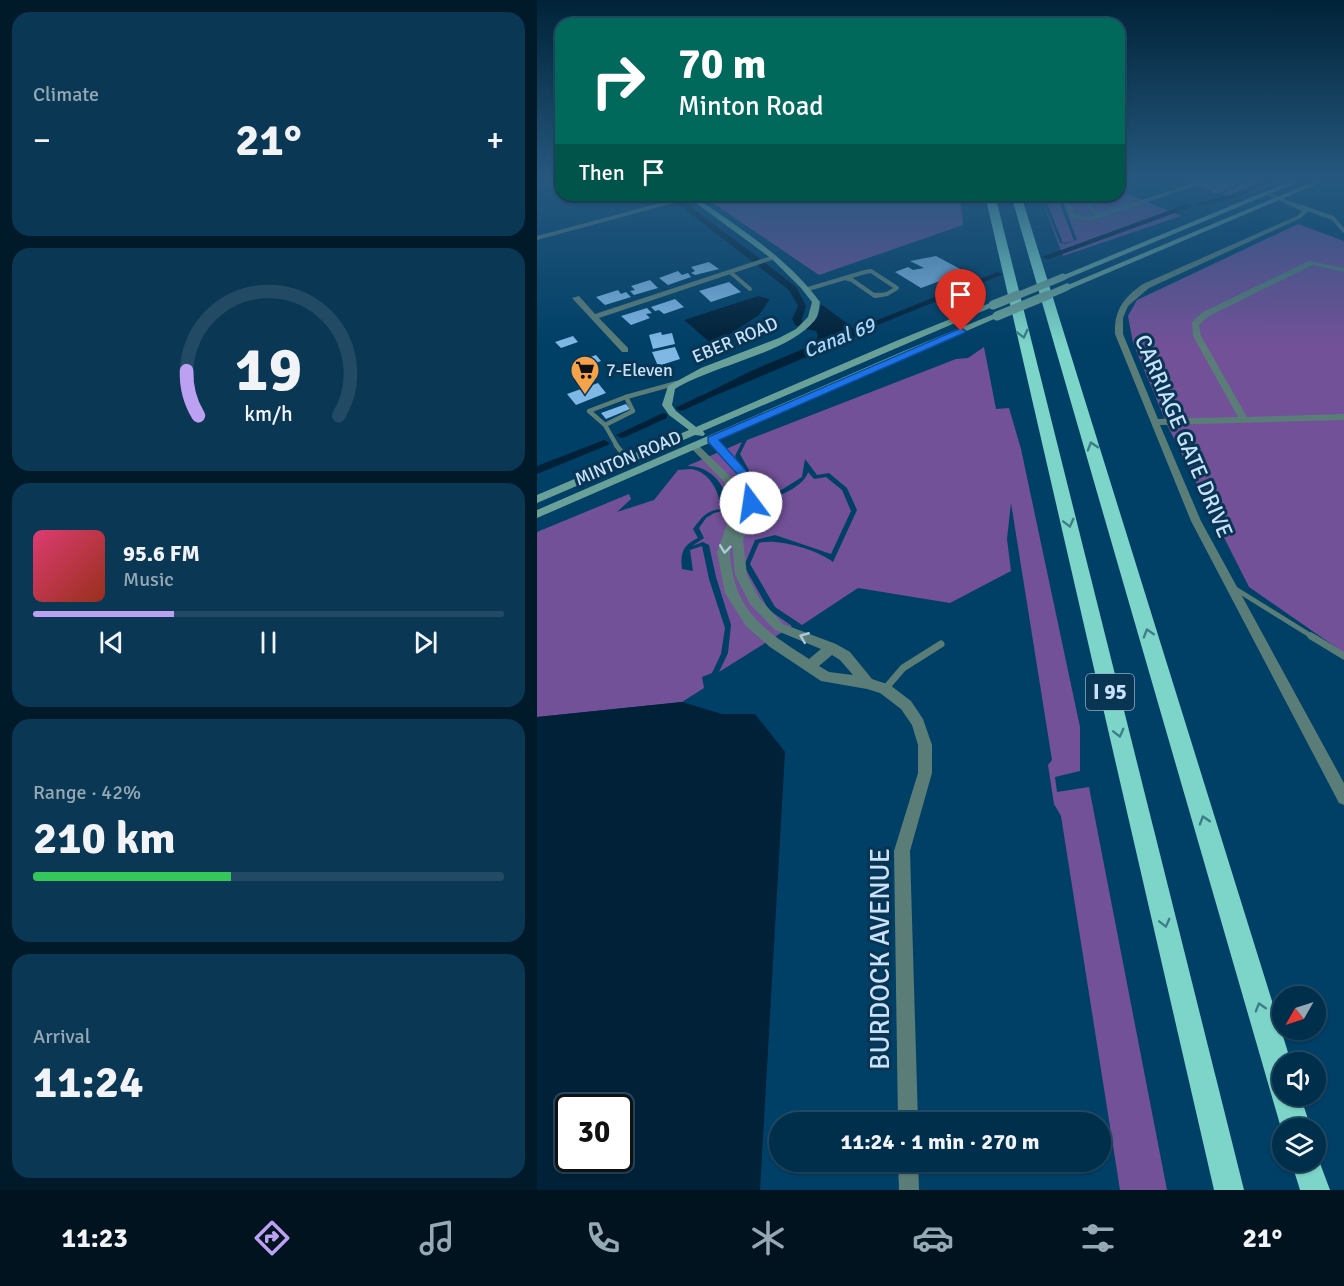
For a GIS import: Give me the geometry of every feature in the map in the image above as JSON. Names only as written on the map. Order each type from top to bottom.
[{"type":"highway","name":"I 95","points":[[999,234],[1229,1190]]},
{"type":"highway","name":"I 95","points":[[1028,234],[1274,1052]]},
{"type":"highway","points":[[1309,1172],[1315,1190]]},
{"type":"main road","points":[[740,234],[774,258],[802,281],[808,289]]},
{"type":"main road","name":"MINTON ROAD","points":[[537,499],[899,343],[1171,234]]},
{"type":"main road","name":"MINTON ROAD","points":[[537,514],[907,353],[1196,234]]},
{"type":"main road","name":"EBER ROAD","points":[[712,439],[695,432],[672,412],[667,405],[671,388],[677,383],[761,349],[797,331],[813,318],[816,302],[808,289]]},
{"type":"main road","points":[[695,432],[695,447]]},
{"type":"street","points":[[537,238],[554,234]]},
{"type":"street","name":"CARRIAGE GATE DRIVE","points":[[1262,234],[1134,293],[1123,305],[1117,319],[1119,334],[1196,521],[1344,798]]},
{"type":"street","points":[[593,317],[774,258]]},
{"type":"street","points":[[1244,419],[1197,336],[1195,324],[1206,314],[1312,263],[1344,270]]},
{"type":"street","points":[[576,298],[625,350]]},
{"type":"street","points":[[1154,422],[1344,417]]},
{"type":"street","name":"BURDOCK AVENUE","points":[[712,439],[745,476],[751,503],[740,516],[723,552],[731,593],[750,623],[774,643],[826,677],[867,682],[885,689],[906,705],[918,723],[925,745],[925,772],[902,851],[908,1112]]},
{"type":"street","name":"BURDOCK AVENUE","points":[[695,447],[737,488],[740,516],[737,540],[741,575],[754,601],[784,629],[845,656],[867,682]]},
{"type":"street","points":[[731,593],[747,588]]},
{"type":"street","points":[[774,643],[784,629]]},
{"type":"street","points":[[808,667],[831,648]]},
{"type":"street","points":[[908,1172],[909,1190]]},
{"type":"lane","points":[[808,289],[845,278],[871,271],[897,288],[887,294],[875,296],[852,280],[845,278]]},
{"type":"lane","points":[[730,272],[750,289]]},
{"type":"lane","points":[[628,460],[615,444],[605,425],[589,411],[626,397],[677,383]]},
{"type":"lane","points":[[605,425],[633,411],[626,397]]},
{"type":"lane","points":[[1231,586],[1344,656]]},
{"type":"lane","points":[[885,689],[903,668],[941,644]]},
{"type":"shaded area","points":[[758,234],[938,234],[819,275]]},
{"type":"shaded area","points":[[1055,234],[1060,243],[1065,244],[1077,240],[1075,234],[1129,234],[1063,256]]},
{"type":"shaded area","points":[[1059,234],[1071,234],[1074,241],[1063,243]]},
{"type":"shaded area","points":[[1278,234],[1324,234],[1344,241],[1344,653],[1249,587],[1168,427],[1133,343],[1128,316],[1137,300]]},
{"type":"shaded area","points":[[984,347],[996,409],[1009,408],[1021,449],[1080,727],[1080,771],[1055,777],[1057,792],[1089,787],[1167,1190],[1120,1190],[1111,1133],[1111,1112],[1108,1112],[1061,816],[1054,804],[1048,765],[1052,760],[1011,503],[1007,539],[1011,571],[950,603],[858,588],[802,625],[775,607],[750,564],[759,543],[767,542],[797,546],[833,562],[857,510],[847,488],[829,473],[817,475],[805,459],[802,477],[770,497],[763,496],[740,454],[747,440],[956,359],[968,358]]},
{"type":"shaded area","points":[[742,442],[735,456],[758,499],[771,498],[787,492],[801,483],[808,472],[814,479],[826,477],[842,490],[851,511],[831,554],[775,535],[755,540],[744,566],[769,610],[792,626],[719,672],[728,653],[731,625],[709,545],[703,542],[692,546],[704,538],[699,528],[706,518],[726,510],[725,493],[711,473],[687,466]]},
{"type":"shaded area","points":[[691,469],[703,474],[712,483],[716,489],[721,509],[708,513],[699,521],[693,529],[698,538],[686,547],[682,558],[682,569],[693,571],[690,550],[702,546],[709,579],[725,628],[721,654],[712,673],[702,677],[704,688],[682,702],[537,717],[537,532],[629,494],[631,499],[617,512],[654,500],[678,470]]},
{"type":"water","points":[[758,296],[770,299],[759,315],[713,345],[684,320]]},
{"type":"water","points":[[821,304],[861,334],[688,407],[685,404],[751,371],[815,344],[818,335],[816,331],[806,329],[818,317]]},
{"type":"water","points":[[682,702],[722,714],[755,714],[785,752],[760,1190],[537,1190],[537,717]]},
{"type":"building","points":[[936,256],[962,270],[953,273],[956,275],[921,288],[895,272],[908,267],[913,270],[924,268],[910,261]]},
{"type":"building","points":[[709,262],[719,269],[695,275],[691,273],[695,271],[691,267]]},
{"type":"building","points":[[678,271],[682,275],[688,273],[691,277],[668,285],[659,278]]},
{"type":"building","points":[[650,280],[658,288],[634,295],[630,291],[635,290],[631,286]]},
{"type":"building","points":[[729,282],[741,292],[711,302],[699,291]]},
{"type":"building","points":[[618,290],[621,294],[626,292],[631,297],[605,305],[596,297]]},
{"type":"building","points":[[675,299],[684,307],[664,314],[651,307]]},
{"type":"building","points":[[647,308],[652,313],[646,314],[650,318],[631,325],[621,316]]},
{"type":"building","points":[[661,332],[662,335],[672,333],[675,344],[653,349],[649,335]]},
{"type":"building","points":[[573,336],[578,342],[561,348],[555,342]]},
{"type":"building","points":[[675,347],[680,359],[658,366],[652,352]]},
{"type":"building","points":[[596,355],[601,361],[576,370],[571,364]]},
{"type":"building","points":[[598,383],[606,393],[576,405],[567,394]]},
{"type":"building","points":[[626,404],[630,409],[606,419],[601,413]]},
{"type":"waterway","points":[[721,234],[756,260]]},
{"type":"waterway","name":"Canal 69","points":[[1046,257],[1112,234]]},
{"type":"waterway","points":[[762,265],[793,289],[802,306],[797,319],[799,324]]},
{"type":"waterway","name":"Canal 69","points":[[840,337],[1000,274]]},
{"type":"waterway","name":"Canal 69","points":[[680,408],[702,398]]},
{"type":"waterway","name":"Canal 69","points":[[621,435],[663,416]]},
{"type":"waterway","name":"Canal 69","points":[[537,470],[604,443]]},
{"type":"place","name":"7-Eleven","points":[[585,396]]},
{"type":"route","points":[[751,503],[745,476],[712,439],[961,331]]}]
